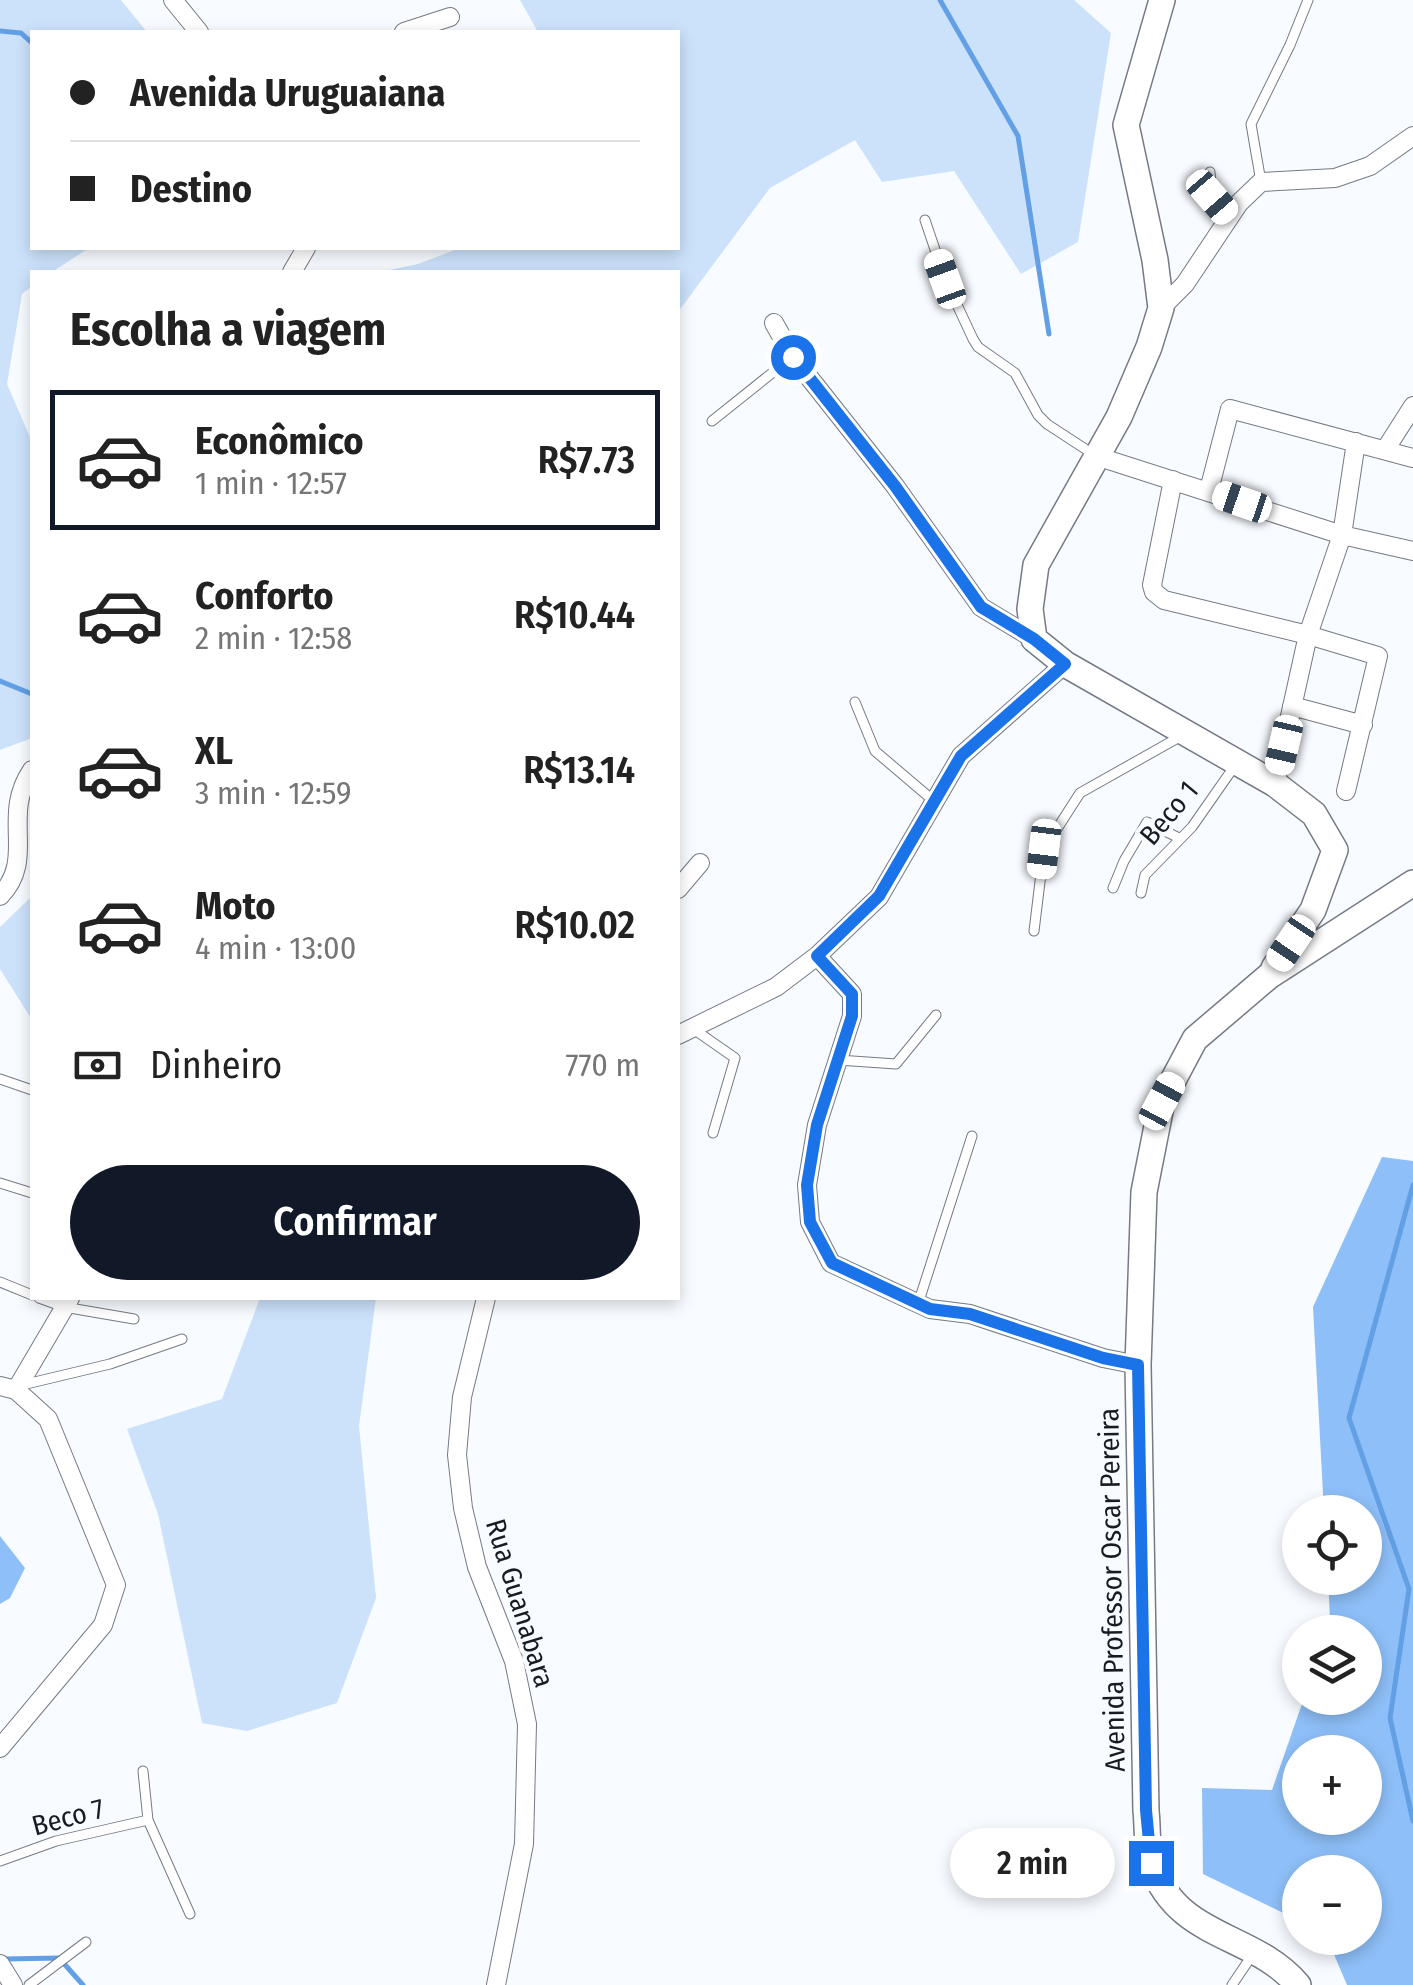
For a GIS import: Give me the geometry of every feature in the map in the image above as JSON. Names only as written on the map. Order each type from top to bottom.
[{"type":"main road","points":[[1162,0],[1126,125],[1155,260],[1161,308],[1150,347],[1118,417],[1036,565],[1030,609],[1034,639],[1065,664],[1275,784],[1314,814],[1335,850],[1313,910],[1269,976]]},
{"type":"main road","name":"Avenida Professor Oscar Pereira","points":[[1298,1985],[1287,1972],[1175,1907],[1151,1863],[1146,1810],[1138,1365],[1144,1192],[1162,1101],[1194,1039],[1269,976],[1413,882]]},
{"type":"street","points":[[174,0],[197,30]]},
{"type":"street","points":[[410,30],[450,17]]},
{"type":"street","points":[[1161,308],[1185,284],[1239,203],[1262,182],[1336,178],[1370,166],[1413,136]]},
{"type":"street","points":[[774,323],[793,357],[895,486],[981,607],[1034,639]]},
{"type":"street","points":[[1386,450],[1413,406]]},
{"type":"street","points":[[1208,490],[1230,409],[1413,458]]},
{"type":"street","points":[[1275,784],[1308,635],[1342,536],[1356,442]]},
{"type":"street","points":[[1096,456],[1342,536],[1413,550]]},
{"type":"street","points":[[1174,480],[1152,585],[1154,592],[1164,600],[1378,656],[1346,791]]},
{"type":"street","points":[[685,1031],[776,987],[817,956],[879,896],[961,756],[1065,664]]},
{"type":"street","points":[[1292,706],[1362,725]]},
{"type":"street","points":[[0,896],[9,887],[18,855],[14,814],[20,788],[30,773]]},
{"type":"street","points":[[680,887],[700,863]]},
{"type":"street","points":[[817,956],[852,994],[852,1016],[817,1125],[807,1185],[810,1222],[832,1263],[930,1309],[970,1314],[1103,1358],[1138,1365]]},
{"type":"street","name":"Rua Guanabara","points":[[486,1300],[462,1398],[457,1455],[463,1508],[477,1568],[514,1662],[526,1724],[524,1844],[496,1985]]},
{"type":"street","points":[[0,1748],[103,1625],[116,1586],[48,1419],[12,1387],[67,1302]]},
{"type":"street","points":[[0,1964],[13,1985]]},
{"type":"lane","points":[[1262,182],[1251,124],[1308,0]]},
{"type":"lane","points":[[1210,172],[1212,197],[1230,217]]},
{"type":"lane","points":[[924,220],[972,339],[1015,373],[1047,424],[1096,456]]},
{"type":"lane","points":[[712,420],[793,357]]},
{"type":"lane","points":[[855,702],[875,751],[934,802]]},
{"type":"lane","points":[[1034,931],[1044,849],[1080,793],[1185,734]]},
{"type":"lane","name":"Beco 1","points":[[1141,893],[1145,875],[1192,827],[1236,763]]},
{"type":"lane","points":[[1113,888],[1147,822],[1179,838]]},
{"type":"lane","points":[[838,1060],[896,1064],[936,1015]]},
{"type":"lane","points":[[685,1031],[735,1058],[713,1133]]},
{"type":"lane","points":[[0,1080],[30,1089]]},
{"type":"lane","points":[[918,1304],[972,1136]]},
{"type":"lane","points":[[0,1183],[30,1192]]},
{"type":"lane","points":[[0,1282],[30,1294]]},
{"type":"lane","points":[[67,1302],[134,1319]]},
{"type":"lane","points":[[12,1387],[110,1364],[182,1339]]},
{"type":"lane","name":"Beco 7","points":[[143,1771],[148,1820],[190,1914]]},
{"type":"lane","name":"Beco 7","points":[[0,1861],[56,1841],[148,1820]]},
{"type":"lane","points":[[29,1985],[86,1942]]},
{"type":"lane","points":[[1232,1985],[1255,1952]]},
{"type":"shaded area","points":[[0,0],[121,0],[145,30],[30,30],[30,250],[86,250],[55,270],[30,270],[30,288],[22,294],[7,384],[30,437],[30,739],[0,750]]},
{"type":"shaded area","points":[[520,0],[1074,0],[1111,33],[1078,242],[1021,274],[954,171],[882,182],[855,140],[770,188],[680,309],[680,270],[390,270],[455,250],[680,250],[680,30],[537,30]]},
{"type":"shaded area","points":[[30,898],[30,1017],[0,969],[0,927]]},
{"type":"shaded area","points":[[1382,1157],[1413,1161],[1413,1985],[1347,1985],[1334,1955],[1382,1955],[1382,1855],[1282,1855],[1282,1912],[1203,1874],[1202,1788],[1272,1790],[1282,1761],[1282,1835],[1382,1835],[1382,1735],[1291,1735],[1298,1715],[1382,1715],[1382,1615],[1330,1615],[1329,1595],[1382,1595],[1382,1495],[1323,1495],[1313,1307]]},
{"type":"shaded area","points":[[259,1300],[376,1300],[359,1426],[376,1598],[337,1703],[247,1731],[202,1723],[158,1514],[127,1429],[222,1399]]},
{"type":"shaded area","points":[[0,1536],[25,1568],[10,1598],[0,1604]]},
{"type":"waterway","points":[[940,0],[1018,136],[1049,334]]},
{"type":"waterway","points":[[0,31],[21,33],[30,41]]},
{"type":"waterway","points":[[0,681],[30,693]]},
{"type":"waterway","points":[[1413,1185],[1349,1418],[1409,1589],[1390,1718],[1413,1821]]},
{"type":"waterway","points":[[4,1959],[59,1958],[83,1985]]},
{"type":"route","points":[[793,357],[895,486],[981,607],[1034,639],[1065,664],[961,756],[879,896],[817,956],[852,994],[852,1016],[817,1125],[807,1185],[810,1222],[832,1263],[930,1309],[970,1314],[1103,1358],[1138,1365],[1146,1810],[1151,1863]]}]
